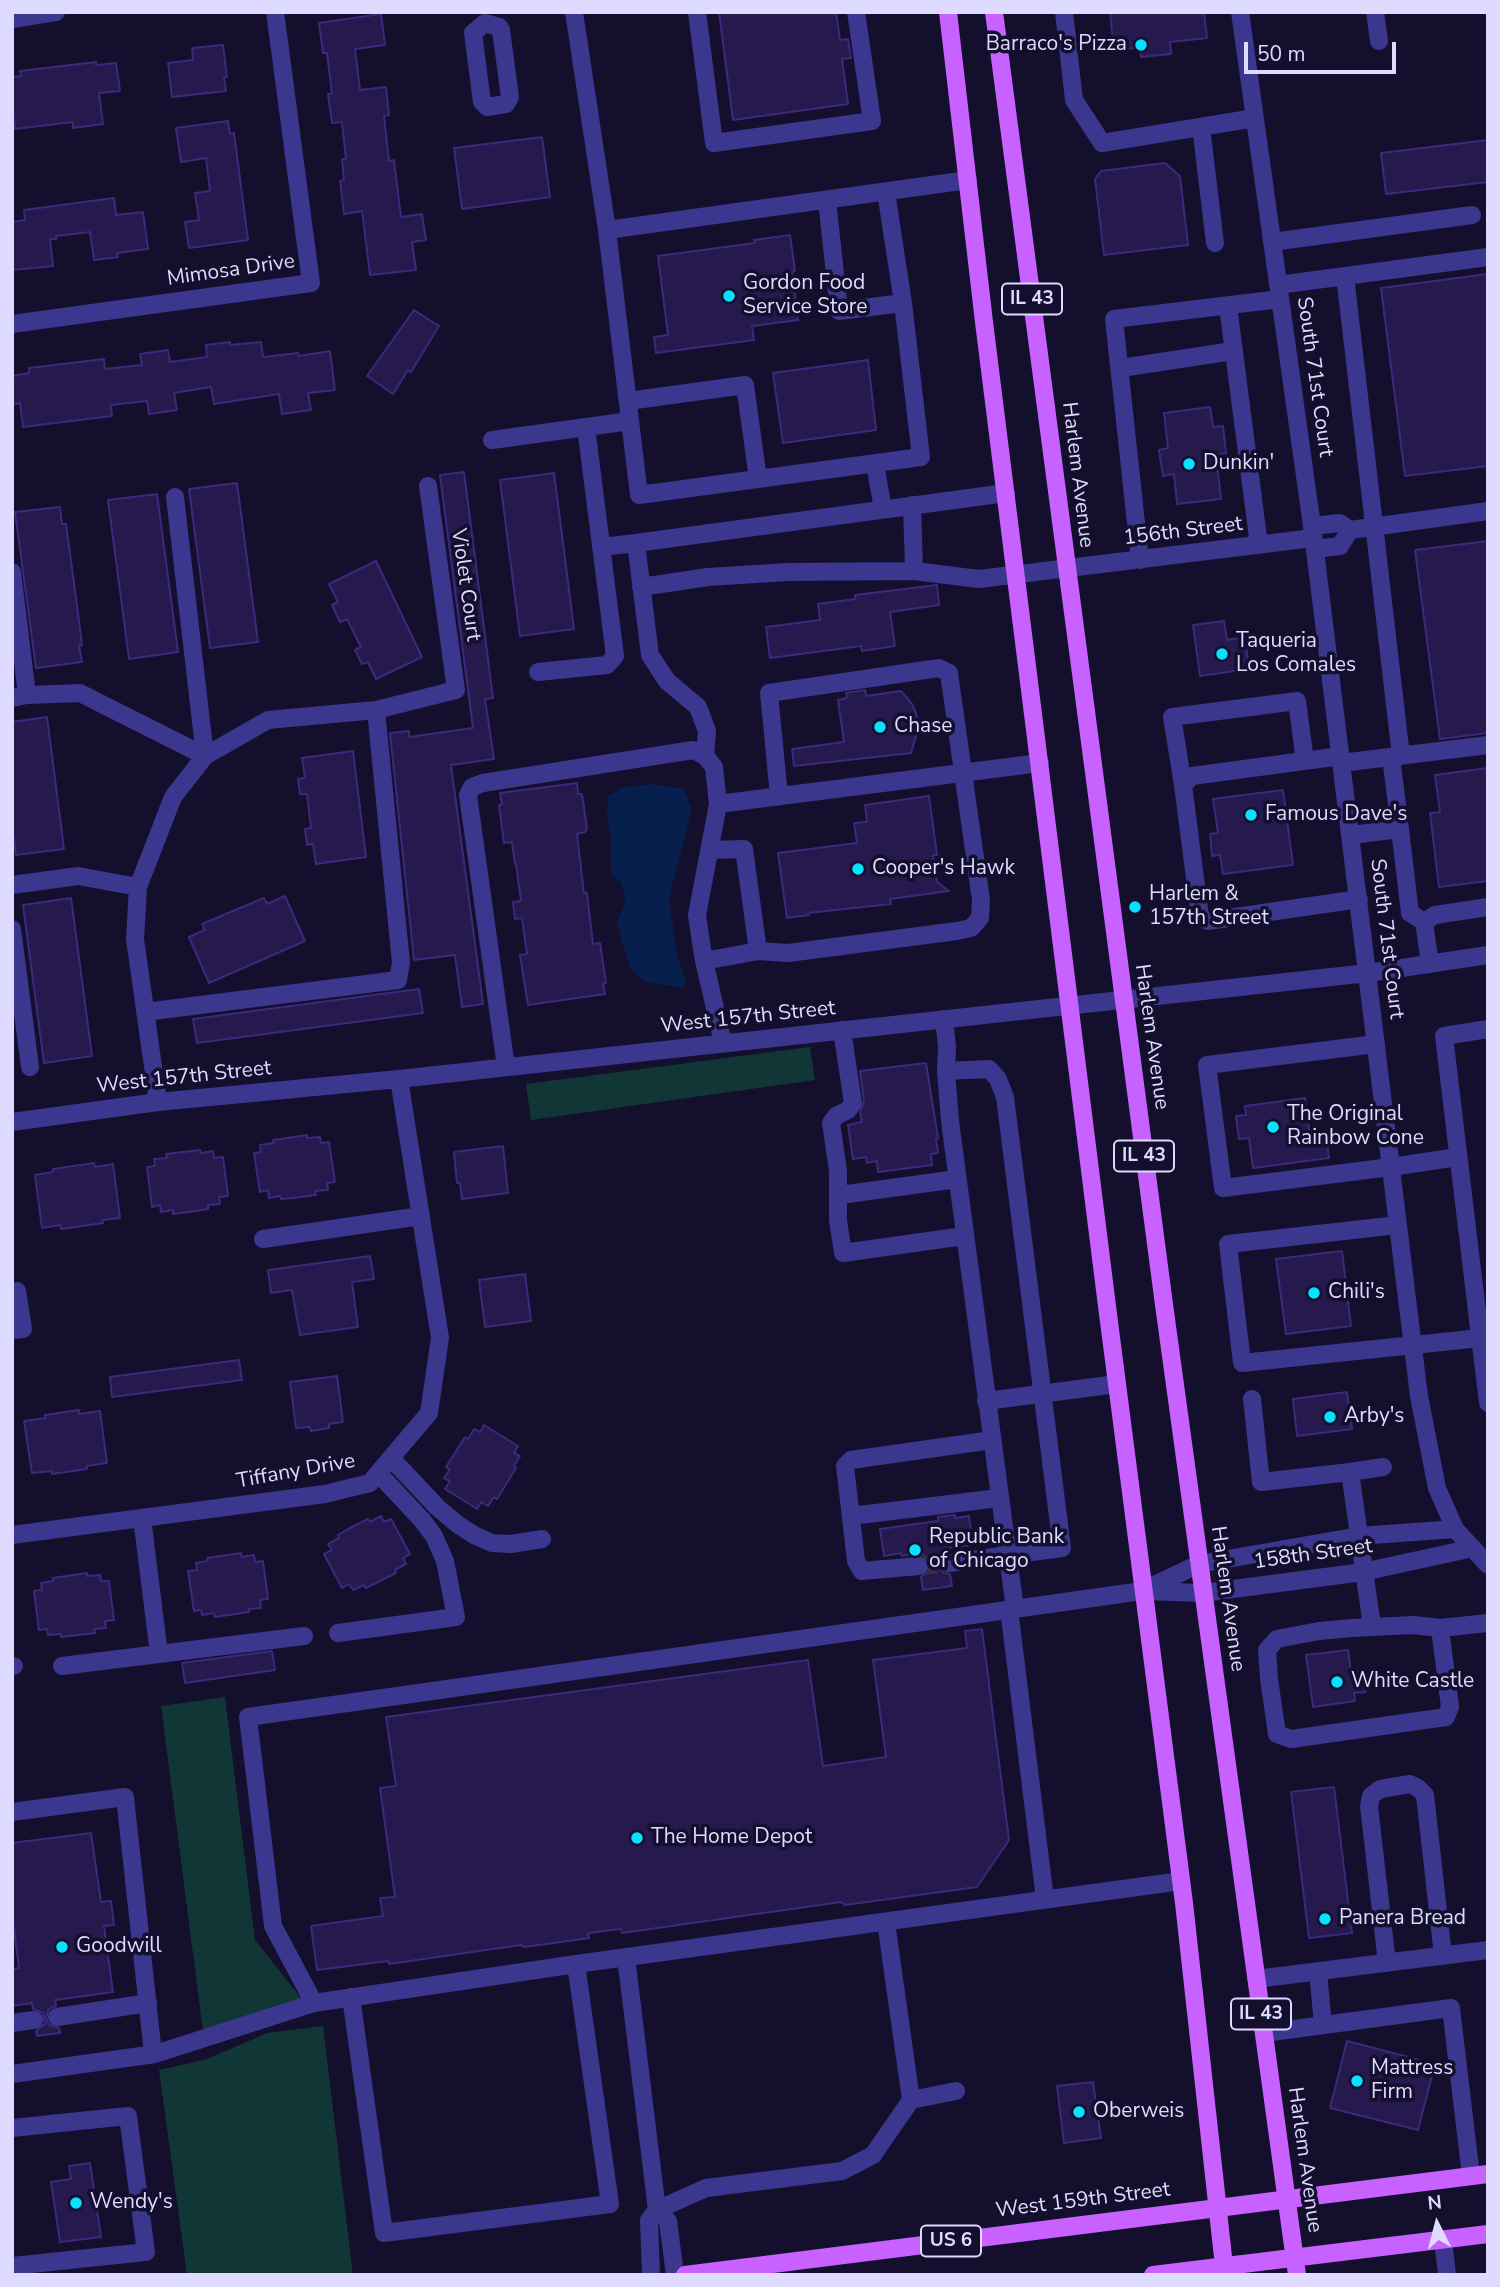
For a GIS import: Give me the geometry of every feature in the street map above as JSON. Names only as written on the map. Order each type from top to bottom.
[{"type":"main road","name":"IL 43","points":[[948,12],[1142,1591],[1181,1881],[1224,2270]]},
{"type":"main road","name":"Harlem Avenue","points":[[994,12],[1123,1000],[1296,2266]]},
{"type":"main road","name":"West 159th Street","points":[[685,2275],[1479,2175]]},
{"type":"main road","points":[[1153,2275],[1296,2266],[1443,2239],[1488,2234]]},
{"type":"street","points":[[12,19],[56,12]]},
{"type":"street","name":"Mimosa Drive","points":[[12,324],[310,283],[275,12]]},
{"type":"street","points":[[574,12],[607,230],[639,495],[921,457],[903,303],[886,192]]},
{"type":"street","points":[[697,12],[714,143],[872,121],[856,12]]},
{"type":"street","points":[[1064,12],[1074,100],[1102,143],[1255,118]]},
{"type":"street","name":"South 71st Court","points":[[1240,12],[1313,538],[1419,1396],[1437,1488],[1455,1529],[1488,1565]]},
{"type":"street","points":[[1375,12],[1379,41]]},
{"type":"street","points":[[1201,127],[1215,243]]},
{"type":"street","points":[[607,230],[968,180]]},
{"type":"street","points":[[827,200],[839,311],[903,303]]},
{"type":"street","points":[[1272,242],[1472,215]]},
{"type":"street","points":[[1140,560],[1114,319],[1228,306],[1345,276],[1488,257]]},
{"type":"street","points":[[1345,276],[1373,526],[1410,914],[1424,922]]},
{"type":"street","points":[[1228,306],[1259,545]]},
{"type":"street","points":[[1121,368],[1233,351]]},
{"type":"street","points":[[628,401],[745,386],[758,479]]},
{"type":"street","points":[[492,440],[630,422]]},
{"type":"street","points":[[538,672],[607,665],[615,656],[586,428]]},
{"type":"street","points":[[875,464],[883,509]]},
{"type":"street","name":"Violet Court","points":[[376,710],[456,690],[428,486]]},
{"type":"street","points":[[601,547],[1006,493]]},
{"type":"street","points":[[175,497],[205,756]]},
{"type":"street","points":[[912,505],[914,570]]},
{"type":"street","name":"156th Street","points":[[641,587],[708,577],[761,573],[914,570],[979,579],[1017,576],[1313,538],[1340,523],[1349,530],[1488,511]]},
{"type":"street","points":[[636,543],[650,655],[667,681],[698,707],[708,731],[705,756]]},
{"type":"street","points":[[12,572],[20,697],[80,693],[205,756]]},
{"type":"street","points":[[704,961],[758,951],[788,953],[894,940],[971,928],[980,918],[981,900],[948,673],[939,668],[769,693],[779,796]]},
{"type":"street","points":[[1305,761],[1297,701],[1172,717],[1200,917],[1208,921],[1359,899]]},
{"type":"street","points":[[145,1012],[398,980],[401,962],[376,710],[268,720],[205,756],[173,797],[138,887],[135,939],[145,1012],[158,1102]]},
{"type":"street","points":[[1183,785],[1192,776],[1305,761],[1396,756],[1488,745]]},
{"type":"street","points":[[506,1068],[468,795],[472,787],[483,783],[693,750],[705,756],[714,767],[718,804],[697,903],[697,915],[704,961],[723,1043]]},
{"type":"street","points":[[718,804],[1040,763]]},
{"type":"street","points":[[1351,835],[1400,829]]},
{"type":"street","points":[[710,850],[744,849],[758,951]]},
{"type":"street","points":[[12,885],[78,876],[138,887]]},
{"type":"street","points":[[1424,922],[1435,915],[1488,907]]},
{"type":"street","points":[[1424,922],[1430,964]]},
{"type":"street","points":[[12,929],[30,1067]]},
{"type":"street","name":"West 157th Street","points":[[12,1122],[158,1102],[506,1068],[1368,973],[1488,955]]},
{"type":"street","points":[[944,1019],[946,1071],[957,1179],[1007,1556],[1045,1899]]},
{"type":"street","points":[[1488,1029],[1444,1036],[1488,1403]]},
{"type":"street","points":[[842,1030],[853,1102],[848,1110],[836,1116],[831,1123],[840,1195],[838,1220],[843,1253],[964,1236]]},
{"type":"street","points":[[1376,1044],[1207,1065],[1223,1188],[1458,1157]]},
{"type":"street","points":[[946,1071],[989,1069],[998,1079],[1005,1097],[1062,1548],[949,1563]]},
{"type":"street","name":"Tiffany Drive","points":[[12,1535],[326,1494],[370,1483],[429,1413],[440,1338],[399,1079]]},
{"type":"street","points":[[840,1195],[957,1179]]},
{"type":"street","points":[[263,1239],[421,1216]]},
{"type":"street","points":[[1398,1225],[1228,1244],[1242,1363],[1480,1338]]},
{"type":"street","points":[[12,1292],[17,1291],[23,1329],[12,1330]]},
{"type":"street","points":[[986,1401],[1117,1384]]},
{"type":"street","points":[[1252,1399],[1261,1482],[1383,1468]]},
{"type":"street","points":[[919,1566],[862,1571],[856,1561],[845,1466],[851,1460],[992,1440]]},
{"type":"street","points":[[391,1458],[437,1507],[474,1535],[492,1543],[511,1544],[541,1539]]},
{"type":"street","points":[[1350,1472],[1372,1626]]},
{"type":"street","points":[[338,1633],[456,1617],[445,1561],[434,1535],[378,1473]]},
{"type":"street","points":[[851,1516],[999,1497]]},
{"type":"street","points":[[142,1518],[159,1654]]},
{"type":"street","name":"158th Street","points":[[1142,1591],[1199,1564],[1359,1536],[1455,1529]]},
{"type":"street","name":"158th Street","points":[[1142,1591],[1203,1593],[1363,1572],[1473,1548]]},
{"type":"street","points":[[314,2003],[273,1926],[248,1717],[1142,1591]]},
{"type":"street","points":[[1440,1629],[1450,1707],[1446,1717],[1291,1739],[1277,1734],[1267,1650],[1277,1639],[1319,1631],[1372,1626],[1413,1625],[1440,1629],[1488,1623]]},
{"type":"street","points":[[62,1666],[304,1636]]},
{"type":"street","points":[[1387,1963],[1371,1796],[1380,1789],[1410,1784],[1425,1795],[1443,1956]]},
{"type":"street","points":[[12,1812],[125,1797],[153,2054]]},
{"type":"street","points":[[12,2074],[153,2054],[314,2003],[576,1964],[1181,1881]]},
{"type":"street","points":[[651,2275],[649,2220],[657,2210],[706,2188],[842,2171],[873,2155],[911,2100],[886,1922]]},
{"type":"street","points":[[1256,1979],[1488,1950]]},
{"type":"street","points":[[626,1957],[657,2210],[668,2221],[675,2275]]},
{"type":"street","points":[[351,1997],[384,2233],[610,2204],[576,1964]]},
{"type":"street","points":[[1318,1972],[1324,2025]]},
{"type":"street","points":[[57,2017],[148,2003]]},
{"type":"street","points":[[1264,2034],[1451,2008],[1479,2175]]},
{"type":"street","points":[[12,2023],[34,2020]]},
{"type":"street","points":[[911,2100],[956,2091]]},
{"type":"street","points":[[12,2128],[128,2116],[146,2252],[12,2267]]},
{"type":"street","points":[[1443,2239],[1447,2275]]},
{"type":"street","points":[[12,2267],[19,2275]]},
{"type":"green space","points":[[810,1047],[815,1080],[531,1120],[526,1084]]},
{"type":"green space","points":[[225,1697],[255,1940],[301,1998],[203,2031],[161,1706]]},
{"type":"green space","points":[[323,2026],[353,2275],[187,2275],[159,2070],[207,2059],[267,2033]]},
{"type":"water","points":[[654,784],[684,789],[692,811],[669,897],[677,956],[685,978],[684,988],[644,982],[630,968],[617,924],[625,901],[622,884],[611,873],[608,796],[624,787]]},
{"type":"building","points":[[719,12],[836,12],[840,40],[848,39],[851,58],[842,59],[848,104],[733,120]]},
{"type":"building","name":"Barraco's Pizza","points":[[1110,12],[1204,12],[1207,38],[1170,42],[1171,54],[1141,57],[1140,47],[1114,51]]},
{"type":"building","points":[[381,14],[385,45],[355,49],[360,90],[386,87],[389,115],[384,116],[389,161],[394,160],[401,217],[422,214],[426,240],[412,242],[416,270],[370,275],[362,211],[344,214],[340,181],[344,180],[342,159],[346,159],[342,122],[332,123],[327,53],[323,53],[319,23]]},
{"type":"building","points":[[223,45],[226,91],[172,97],[168,63],[193,60],[192,48]]},
{"type":"building","points":[[96,62],[96,65],[116,63],[120,91],[99,93],[103,124],[73,128],[73,122],[15,129],[12,77],[21,76],[20,71]]},
{"type":"building","points":[[228,121],[230,134],[234,133],[248,240],[189,248],[185,222],[199,220],[195,193],[210,191],[206,158],[181,162],[176,128]]},
{"type":"building","points":[[542,137],[550,197],[462,209],[454,148]]},
{"type":"building","points":[[1488,140],[1488,182],[1386,194],[1381,153]]},
{"type":"building","points":[[1165,163],[1180,176],[1188,245],[1104,255],[1095,179],[1101,171]]},
{"type":"building","points":[[114,198],[116,215],[143,212],[148,249],[117,253],[118,257],[94,260],[90,232],[56,236],[56,239],[50,239],[53,266],[12,270],[12,222],[25,220],[24,210]]},
{"type":"building","name":"Gordon Food Service Store","points":[[790,235],[798,320],[752,326],[754,340],[656,353],[654,337],[668,335],[658,256],[755,243],[754,240]]},
{"type":"building","points":[[1488,274],[1488,466],[1405,476],[1381,288]]},
{"type":"building","points":[[414,310],[439,326],[411,372],[408,370],[393,394],[367,376]]},
{"type":"building","points":[[230,342],[230,345],[261,342],[263,357],[298,353],[299,356],[330,351],[335,390],[308,393],[311,410],[282,414],[279,394],[214,404],[211,387],[174,393],[177,410],[149,414],[147,401],[111,405],[112,416],[23,427],[20,403],[12,405],[12,376],[29,373],[29,368],[104,359],[105,369],[142,365],[140,354],[168,350],[170,362],[207,357],[206,345]]},
{"type":"building","points":[[868,360],[876,430],[783,443],[773,373]]},
{"type":"building","name":"Dunkin'","points":[[1210,407],[1213,427],[1223,426],[1226,453],[1216,455],[1221,499],[1177,504],[1174,474],[1163,476],[1159,450],[1168,448],[1164,413]]},
{"type":"building","points":[[464,472],[493,698],[485,699],[494,759],[451,765],[483,1004],[462,1007],[455,955],[414,960],[390,733],[409,731],[409,737],[473,728],[440,475]]},
{"type":"building","points":[[554,473],[574,629],[520,636],[500,480]]},
{"type":"building","points":[[237,483],[258,642],[210,648],[189,489]]},
{"type":"building","points":[[157,494],[178,652],[129,659],[108,500]]},
{"type":"building","points":[[60,507],[62,524],[66,524],[82,662],[36,668],[15,512]]},
{"type":"building","points":[[1488,541],[1488,733],[1440,739],[1415,550]]},
{"type":"building","points":[[376,561],[422,657],[376,679],[368,662],[362,664],[355,650],[361,647],[347,619],[340,622],[332,605],[338,602],[329,584]]},
{"type":"building","points":[[937,585],[939,605],[890,612],[895,646],[862,651],[861,646],[770,658],[766,627],[820,620],[818,604],[855,599],[855,595]]},
{"type":"building","name":"Taqueria Los Comales","points":[[1224,621],[1227,640],[1245,637],[1249,669],[1200,676],[1193,625]]},
{"type":"building","name":"Chase","points":[[865,690],[866,696],[901,691],[912,704],[918,729],[911,753],[794,766],[792,749],[844,742],[838,700],[847,698],[846,693]]},
{"type":"building","points":[[47,717],[64,849],[16,855],[12,826],[12,722]]},
{"type":"building","points":[[353,751],[366,857],[316,864],[313,844],[307,845],[305,829],[311,828],[307,794],[300,794],[298,779],[305,778],[302,758]]},
{"type":"building","points":[[1488,768],[1488,881],[1439,887],[1430,813],[1440,812],[1435,775]]},
{"type":"building","points":[[577,783],[578,794],[582,794],[587,829],[577,834],[584,893],[587,893],[593,944],[600,943],[605,994],[528,1005],[520,955],[527,954],[522,918],[515,919],[513,902],[521,901],[512,842],[504,843],[500,793]]},
{"type":"building","name":"Famous Dave's","points":[[1283,790],[1293,865],[1223,874],[1220,855],[1212,856],[1210,834],[1218,833],[1213,799]]},
{"type":"building","name":"Cooper's Hawk","points":[[929,796],[937,855],[933,855],[937,882],[949,891],[890,899],[891,904],[808,913],[809,915],[787,918],[778,853],[857,843],[854,823],[867,822],[865,805]]},
{"type":"building","points":[[285,896],[305,941],[209,983],[189,937],[205,930],[202,924],[264,898],[267,904]]},
{"type":"building","points":[[71,898],[92,1056],[44,1063],[23,905]]},
{"type":"building","points":[[419,989],[423,1013],[197,1043],[193,1019]]},
{"type":"building","points":[[926,1063],[938,1138],[938,1153],[931,1154],[932,1165],[878,1172],[877,1161],[867,1163],[866,1157],[853,1159],[848,1125],[862,1122],[860,1112],[864,1101],[860,1071]]},
{"type":"building","name":"The Original Rainbow Cone","points":[[1305,1098],[1311,1145],[1327,1143],[1329,1158],[1253,1168],[1249,1138],[1239,1139],[1236,1116],[1246,1115],[1245,1106]]},
{"type":"building","points":[[307,1135],[307,1138],[320,1137],[321,1143],[329,1142],[335,1182],[327,1183],[328,1190],[315,1191],[316,1195],[294,1198],[269,1198],[268,1190],[260,1192],[254,1153],[261,1152],[260,1145],[274,1143],[273,1140]]},
{"type":"building","points":[[503,1146],[508,1193],[462,1199],[460,1183],[457,1183],[454,1152]]},
{"type":"building","points":[[200,1150],[201,1153],[213,1151],[214,1158],[223,1157],[228,1196],[219,1197],[220,1204],[208,1205],[208,1209],[195,1211],[173,1214],[173,1210],[161,1212],[160,1205],[152,1207],[147,1167],[155,1166],[154,1159],[167,1158],[166,1154]]},
{"type":"building","points":[[94,1163],[95,1167],[113,1164],[120,1218],[61,1229],[60,1225],[42,1228],[35,1175],[53,1172],[53,1169]]},
{"type":"building","name":"Chili's","points":[[1342,1251],[1351,1326],[1286,1334],[1276,1259]]},
{"type":"building","points":[[370,1256],[374,1279],[352,1282],[358,1327],[300,1335],[292,1290],[271,1293],[268,1270]]},
{"type":"building","points":[[525,1274],[531,1321],[485,1327],[479,1280]]},
{"type":"building","points":[[239,1360],[242,1380],[112,1397],[110,1377]]},
{"type":"building","points":[[337,1376],[343,1422],[311,1431],[310,1427],[296,1428],[290,1382]]},
{"type":"building","name":"Arby's","points":[[1347,1392],[1352,1429],[1297,1436],[1293,1399]]},
{"type":"building","points":[[79,1410],[79,1414],[100,1411],[107,1463],[52,1474],[52,1471],[32,1473],[24,1421]]},
{"type":"building","points":[[484,1425],[518,1446],[514,1453],[520,1456],[514,1466],[516,1468],[497,1499],[494,1497],[488,1506],[481,1502],[477,1509],[445,1489],[450,1481],[444,1478],[450,1469],[446,1467],[465,1437],[468,1439],[474,1429],[480,1432]]},
{"type":"building","name":"Republic Bank of Chicago","points":[[955,1515],[955,1518],[969,1516],[973,1545],[947,1548],[947,1552],[939,1558],[940,1569],[950,1574],[952,1586],[923,1590],[921,1577],[929,1571],[930,1566],[929,1560],[923,1555],[918,1553],[902,1556],[901,1553],[884,1556],[880,1529],[938,1521],[938,1517]]},
{"type":"building","points":[[381,1516],[384,1522],[391,1519],[410,1554],[403,1558],[406,1564],[395,1570],[396,1573],[366,1588],[364,1585],[353,1590],[349,1584],[342,1588],[324,1554],[332,1550],[328,1544],[348,1529]]},
{"type":"building","points":[[241,1553],[242,1557],[254,1555],[255,1562],[263,1561],[268,1599],[260,1600],[261,1608],[215,1617],[214,1613],[202,1615],[201,1610],[194,1611],[188,1571],[197,1570],[196,1563],[208,1561],[207,1558]]},
{"type":"building","points":[[87,1573],[87,1576],[100,1575],[101,1581],[109,1581],[114,1620],[105,1621],[106,1628],[94,1629],[95,1633],[61,1637],[61,1634],[48,1635],[47,1629],[39,1630],[34,1591],[42,1590],[41,1583],[53,1581],[53,1578]]},
{"type":"building","name":"The Home Depot","points":[[982,1629],[1009,1840],[977,1887],[845,1905],[841,1902],[622,1933],[621,1929],[588,1933],[589,1938],[525,1947],[521,1945],[389,1964],[389,1961],[317,1970],[311,1926],[383,1916],[380,1898],[395,1897],[380,1788],[396,1786],[386,1717],[808,1660],[823,1766],[886,1757],[873,1660],[967,1648],[965,1631]]},
{"type":"building","name":"White Castle","points":[[1348,1650],[1351,1672],[1363,1671],[1366,1692],[1354,1693],[1355,1701],[1313,1707],[1306,1655]]},
{"type":"building","points":[[272,1651],[275,1670],[185,1683],[182,1663]]},
{"type":"building","points":[[1334,1787],[1352,1933],[1309,1938],[1291,1792]]},
{"type":"building","name":"Goodwill","points":[[91,1833],[101,1902],[111,1901],[114,1925],[104,1926],[113,1992],[55,2000],[56,2006],[49,2009],[46,2018],[49,2025],[59,2028],[60,2033],[37,2036],[36,2031],[45,2024],[43,2013],[33,2009],[32,2003],[12,2006],[12,1969],[19,1968],[12,1913],[12,1843]]},
{"type":"building","points":[[1347,2041],[1435,2064],[1418,2130],[1330,2108]]},
{"type":"building","name":"Oberweis","points":[[1093,2082],[1101,2138],[1064,2143],[1057,2086]]},
{"type":"building","name":"Wendy's","points":[[90,2163],[101,2237],[60,2242],[51,2182],[71,2179],[69,2166]]},
{"type":"tunnel","points":[[919,1566],[949,1563]]},
{"type":"place","name":"Barraco's Pizza","points":[[1141,45]]},
{"type":"place","name":"Gordon Food Service Store","points":[[729,296]]},
{"type":"place","name":"Dunkin'","points":[[1189,464]]},
{"type":"place","name":"Taqueria Los Comales","points":[[1222,654]]},
{"type":"place","name":"Chase","points":[[880,727]]},
{"type":"place","name":"Famous Dave's","points":[[1251,815]]},
{"type":"place","name":"Cooper's Hawk","points":[[858,869]]},
{"type":"place","name":"Harlem & 157th Street","points":[[1135,907]]},
{"type":"place","name":"The Original Rainbow Cone","points":[[1273,1127]]},
{"type":"place","name":"Chili's","points":[[1314,1293]]},
{"type":"place","name":"Arby's","points":[[1330,1417]]},
{"type":"place","name":"Republic Bank of Chicago","points":[[915,1550]]},
{"type":"place","name":"White Castle","points":[[1337,1682]]},
{"type":"place","name":"The Home Depot","points":[[637,1838]]},
{"type":"place","name":"Panera Bread","points":[[1325,1919]]},
{"type":"place","name":"Goodwill","points":[[62,1947]]},
{"type":"place","name":"Mattress Firm","points":[[1357,2081]]},
{"type":"place","name":"Oberweis","points":[[1079,2112]]},
{"type":"place","name":"Wendy's","points":[[76,2203]]}]
